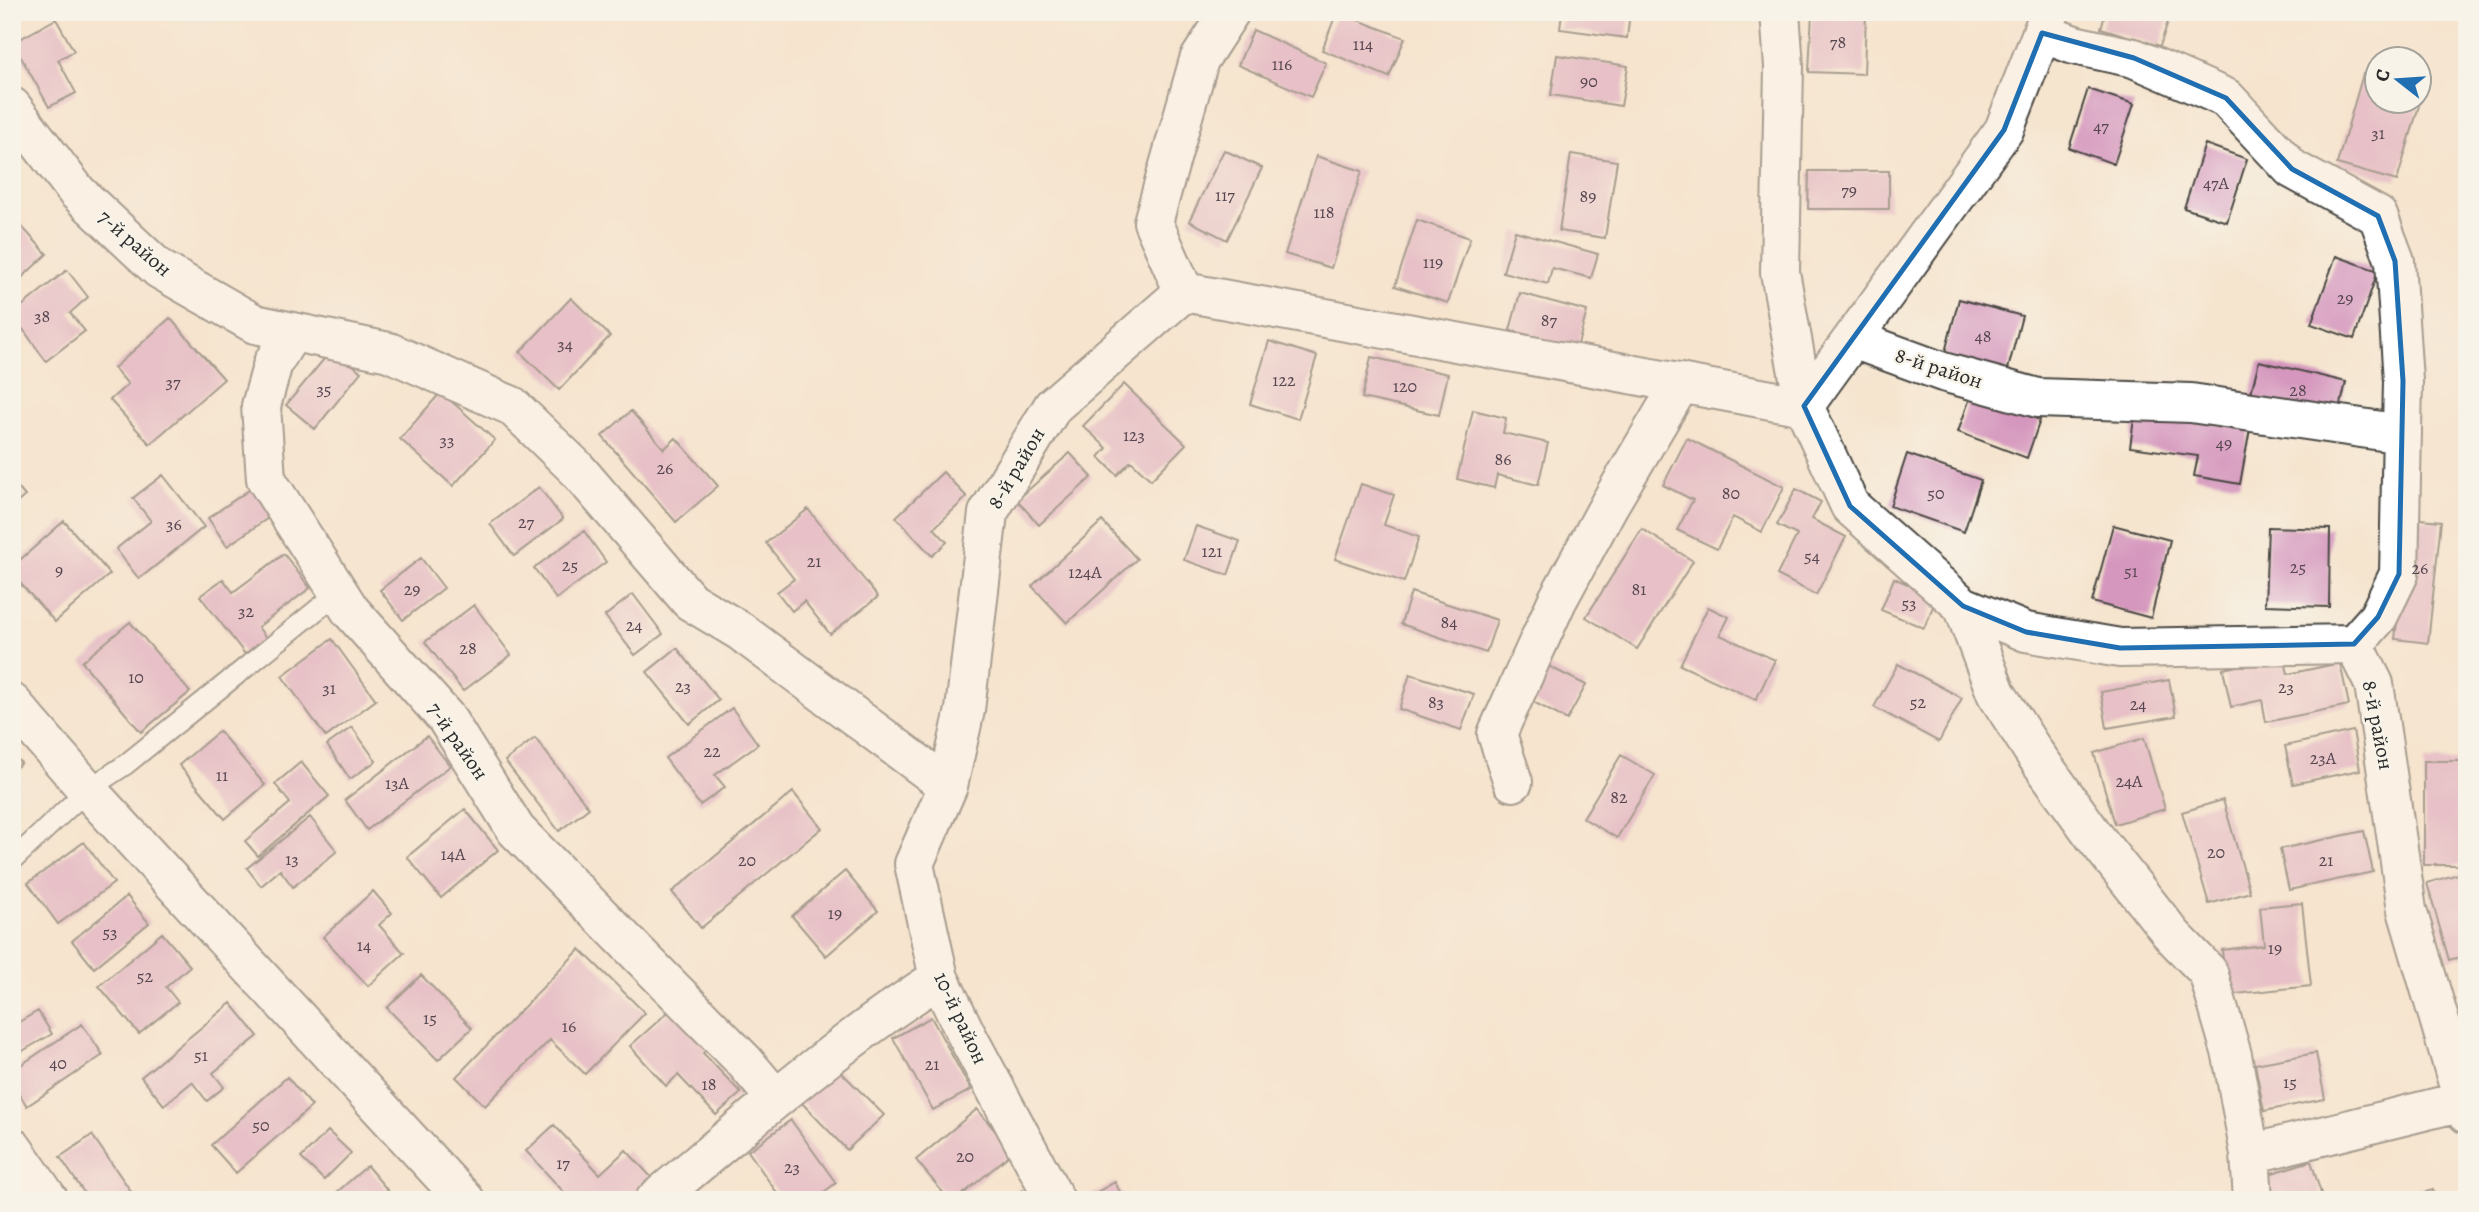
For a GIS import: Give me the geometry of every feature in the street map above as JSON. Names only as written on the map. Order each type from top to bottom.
[{"type":"street","points":[[1230,12],[1199,60],[1153,222],[1184,292],[1804,405]]},
{"type":"street","points":[[1780,12],[1784,67],[1780,272],[1804,405],[1850,506],[1963,606],[2026,632],[2120,648],[2354,644],[2378,617],[2399,574],[2403,381],[2395,261],[2378,216],[2292,169],[2226,98],[2134,58],[2074,44],[2046,23],[2004,130],[1804,405]]},
{"type":"street","name":"7-й район","points":[[12,107],[77,191],[159,269],[255,324],[389,352],[512,406],[576,468],[690,601],[740,631],[948,786]]},
{"type":"street","name":"8-й район","points":[[948,786],[965,709],[988,513],[1053,406],[1184,292]]},
{"type":"street","name":"7-й район","points":[[292,332],[273,363],[261,405],[266,479],[350,610],[446,718],[516,830],[744,1061],[776,1099]]},
{"type":"street","name":"8-й район","points":[[1853,339],[1943,372],[2038,398],[2191,403],[2402,435]]},
{"type":"street","points":[[1513,782],[1497,734],[1557,601],[1609,505],[1681,383]]},
{"type":"street","points":[[1963,606],[1996,692],[2035,754],[2094,836],[2165,926],[2208,972],[2232,1055],[2250,1154],[2253,1200]]},
{"type":"street","name":"8-й район","points":[[2354,644],[2374,684],[2407,910],[2465,1107]]},
{"type":"street","points":[[12,703],[87,790],[466,1200]]},
{"type":"street","name":"10-й район","points":[[948,786],[914,864],[939,978],[1055,1200]]},
{"type":"street","points":[[654,1200],[776,1099],[895,1006],[939,978]]},
{"type":"street","points":[[2250,1154],[2465,1107]]},
{"type":"street","points":[[12,1147],[49,1200]]},
{"type":"lane","points":[[12,861],[87,790],[125,765],[339,592]]},
{"type":"highlighted area","points":[[2042,33],[2134,58],[2226,98],[2292,169],[2378,216],[2395,261],[2403,381],[2399,574],[2378,617],[2354,644],[2120,648],[2026,632],[1963,606],[1850,506],[1804,406],[2004,130]]},
{"type":"building","points":[[1337,12],[1405,38],[1389,77],[1322,50]]},
{"type":"building","points":[[1562,12],[1630,12],[1627,38],[1560,29]]},
{"type":"building","points":[[1812,12],[1866,12],[1864,74],[1809,72]]},
{"type":"building","points":[[2106,12],[2171,12],[2160,46],[2101,28]]},
{"type":"building","points":[[56,19],[74,51],[58,60],[76,93],[49,107],[13,43]]},
{"type":"building","points":[[1253,30],[1326,63],[1311,97],[1238,65]]},
{"type":"building","points":[[1557,55],[1628,66],[1621,106],[1551,95]]},
{"type":"building","points":[[2364,74],[2364,116],[2416,116],[2397,181],[2337,164]]},
{"type":"building","points":[[2088,89],[2134,104],[2114,164],[2069,148]]},
{"type":"building","points":[[2205,144],[2247,159],[2227,222],[2184,208]]},
{"type":"building","points":[[1224,150],[1262,168],[1227,240],[1189,221]]},
{"type":"building","points":[[1571,154],[1617,161],[1605,238],[1559,231]]},
{"type":"building","points":[[1316,156],[1362,171],[1331,268],[1285,254]]},
{"type":"building","points":[[1809,171],[1889,171],[1889,209],[1808,209]]},
{"type":"building","points":[[12,216],[47,254],[12,287]]},
{"type":"building","points":[[1417,220],[1470,238],[1448,303],[1395,286]]},
{"type":"building","points":[[1515,231],[1598,254],[1591,278],[1552,268],[1548,284],[1503,272]]},
{"type":"building","points":[[2336,256],[2378,271],[2354,339],[2311,324]]},
{"type":"building","points":[[67,270],[88,297],[70,313],[85,331],[46,361],[12,314]]},
{"type":"building","points":[[1520,293],[1587,311],[1577,348],[1510,330]]},
{"type":"building","points":[[571,298],[610,336],[559,390],[520,352]]},
{"type":"building","points":[[1959,299],[2022,316],[2007,373],[1944,356]]},
{"type":"building","points":[[170,318],[224,379],[150,444],[110,400],[128,384],[114,368]]},
{"type":"building","points":[[1269,341],[1317,356],[1298,419],[1250,404]]},
{"type":"building","points":[[333,348],[361,372],[315,429],[286,405]]},
{"type":"building","points":[[1371,357],[1448,374],[1439,415],[1362,398]]},
{"type":"building","points":[[2259,361],[2346,382],[2338,418],[2250,397]]},
{"type":"building","points":[[1124,384],[1186,444],[1151,480],[1131,461],[1117,475],[1099,457],[1107,448],[1083,426]]},
{"type":"building","points":[[441,392],[495,440],[453,486],[400,439]]},
{"type":"building","points":[[1971,395],[2040,420],[2027,458],[1958,432]]},
{"type":"building","points":[[1473,410],[1506,418],[1503,433],[1548,443],[1538,485],[1497,475],[1494,488],[1457,479]]},
{"type":"building","points":[[631,411],[664,449],[676,438],[718,486],[676,522],[602,436]]},
{"type":"building","points":[[2135,412],[2250,429],[2240,484],[2194,476],[2198,456],[2130,447]]},
{"type":"building","points":[[1687,438],[1784,487],[1762,532],[1733,517],[1717,549],[1677,530],[1693,500],[1663,485]]},
{"type":"building","points":[[1070,453],[1092,477],[1039,525],[1017,500]]},
{"type":"building","points":[[1907,454],[1981,480],[1964,532],[1890,506]]},
{"type":"building","points":[[943,472],[967,497],[934,528],[947,542],[932,556],[896,517]]},
{"type":"building","points":[[163,475],[204,527],[139,579],[116,549],[151,521],[133,498]]},
{"type":"building","points":[[12,481],[25,496],[12,507]]},
{"type":"building","points":[[1361,484],[1394,495],[1384,525],[1419,537],[1404,582],[1335,559]]},
{"type":"building","points":[[255,486],[274,514],[227,546],[208,518]]},
{"type":"building","points":[[539,487],[563,519],[514,556],[490,524]]},
{"type":"building","points":[[1796,489],[1821,502],[1812,519],[1846,537],[1816,595],[1777,575],[1797,535],[1777,525]]},
{"type":"building","points":[[808,509],[878,597],[830,634],[804,601],[792,611],[777,592],[794,579],[766,543]]},
{"type":"building","points":[[2409,518],[2441,521],[2428,643],[2395,639]]},
{"type":"building","points":[[64,521],[110,574],[55,622],[12,574],[12,567]]},
{"type":"building","points":[[1102,521],[1137,559],[1067,623],[1032,586]]},
{"type":"building","points":[[2113,525],[2170,540],[2151,618],[2092,602]]},
{"type":"building","points":[[1196,526],[1240,541],[1228,575],[1184,560]]},
{"type":"building","points":[[2268,527],[2330,529],[2329,607],[2265,605]]},
{"type":"building","points":[[1642,529],[1693,561],[1637,649],[1586,617]]},
{"type":"building","points":[[584,531],[606,562],[556,599],[534,568]]},
{"type":"building","points":[[284,554],[310,588],[258,627],[266,638],[245,654],[200,596],[223,579],[233,592]]},
{"type":"building","points":[[421,558],[444,588],[403,620],[380,590]]},
{"type":"building","points":[[1894,578],[1937,597],[1924,628],[1881,610]]},
{"type":"building","points":[[1411,592],[1497,620],[1486,653],[1401,624]]},
{"type":"building","points":[[633,594],[663,634],[635,655],[605,616]]},
{"type":"building","points":[[474,605],[511,655],[463,691],[425,642]]},
{"type":"building","points":[[1708,607],[1729,617],[1720,635],[1775,660],[1756,700],[1680,665]]},
{"type":"building","points":[[130,622],[190,692],[141,732],[82,662]]},
{"type":"building","points":[[332,639],[376,700],[326,737],[282,676]]},
{"type":"building","points":[[677,648],[719,700],[689,724],[647,672]]},
{"type":"building","points":[[2284,656],[2288,674],[2340,663],[2349,705],[2266,722],[2262,700],[2231,707],[2223,669]]},
{"type":"building","points":[[1898,664],[1962,698],[1939,742],[1874,707]]},
{"type":"building","points":[[1546,665],[1586,685],[1567,720],[1528,699]]},
{"type":"building","points":[[1410,674],[1474,694],[1461,730],[1399,709]]},
{"type":"building","points":[[2169,680],[2176,716],[2107,728],[2101,692]]},
{"type":"building","points":[[732,708],[758,744],[715,775],[725,787],[700,805],[665,758]]},
{"type":"building","points":[[352,727],[376,761],[350,779],[327,745]]},
{"type":"building","points":[[219,731],[265,785],[225,819],[179,765]]},
{"type":"building","points":[[2353,731],[2360,770],[2293,784],[2285,746]]},
{"type":"building","points":[[427,736],[450,766],[367,830],[345,800]]},
{"type":"building","points":[[535,738],[589,808],[559,831],[505,761]]},
{"type":"building","points":[[2144,738],[2165,809],[2115,824],[2094,753]]},
{"type":"building","points":[[12,754],[21,763],[12,771]]},
{"type":"building","points":[[1621,755],[1655,775],[1617,838],[1583,818]]},
{"type":"building","points":[[2424,761],[2464,761],[2464,865],[2424,865]]},
{"type":"building","points":[[301,762],[329,796],[258,856],[245,841],[290,803],[275,784]]},
{"type":"building","points":[[793,792],[822,828],[701,928],[672,892]]},
{"type":"building","points":[[2223,800],[2250,892],[2209,904],[2182,812]]},
{"type":"building","points":[[465,809],[498,850],[441,898],[407,857]]},
{"type":"building","points":[[310,817],[337,851],[293,887],[280,870],[261,886],[247,868]]},
{"type":"building","points":[[2364,831],[2373,872],[2289,890],[2280,849]]},
{"type":"building","points":[[84,842],[114,883],[58,924],[28,883]]},
{"type":"building","points":[[845,871],[878,911],[826,956],[792,916]]},
{"type":"building","points":[[2465,872],[2467,955],[2449,960],[2427,883]]},
{"type":"building","points":[[373,891],[392,913],[379,925],[404,953],[368,986],[323,937]]},
{"type":"building","points":[[127,896],[149,923],[94,968],[72,941]]},
{"type":"building","points":[[2302,903],[2311,986],[2227,995],[2222,950],[2264,945],[2260,907]]},
{"type":"building","points":[[162,933],[190,966],[166,987],[178,1002],[139,1034],[99,986]]},
{"type":"building","points":[[580,949],[645,1013],[585,1074],[550,1040],[485,1106],[456,1077]]},
{"type":"building","points":[[421,975],[472,1028],[438,1060],[387,1008]]},
{"type":"building","points":[[231,1003],[258,1036],[213,1073],[224,1087],[207,1101],[192,1082],[164,1105],[141,1077]]},
{"type":"building","points":[[676,1005],[712,1045],[703,1053],[741,1093],[716,1115],[678,1075],[666,1086],[630,1046]]},
{"type":"building","points":[[38,1011],[52,1034],[12,1057],[12,1026]]},
{"type":"building","points":[[931,1017],[971,1090],[933,1110],[893,1038]]},
{"type":"building","points":[[82,1024],[103,1055],[27,1106],[12,1083],[12,1071]]},
{"type":"building","points":[[2316,1053],[2325,1099],[2264,1111],[2255,1064]]},
{"type":"building","points":[[837,1068],[884,1115],[847,1150],[801,1102]]},
{"type":"building","points":[[287,1077],[312,1106],[236,1173],[211,1145]]},
{"type":"building","points":[[977,1109],[1013,1152],[956,1200],[949,1200],[916,1160]]},
{"type":"building","points":[[791,1120],[836,1183],[813,1200],[782,1200],[748,1151]]},
{"type":"building","points":[[554,1125],[600,1174],[626,1150],[654,1180],[634,1200],[571,1200],[526,1151]]},
{"type":"building","points":[[328,1131],[351,1153],[324,1180],[301,1158]]},
{"type":"building","points":[[92,1135],[137,1200],[89,1200],[60,1157]]},
{"type":"building","points":[[2311,1161],[2323,1200],[2265,1200],[2259,1177]]},
{"type":"building","points":[[367,1166],[396,1200],[344,1200],[337,1192]]},
{"type":"building","points":[[1115,1182],[1124,1200],[1083,1200]]},
{"type":"building","points":[[1023,1190],[1031,1200],[1010,1200]]},
{"type":"building","points":[[2433,1190],[2435,1200],[2400,1200],[2400,1199]]}]
